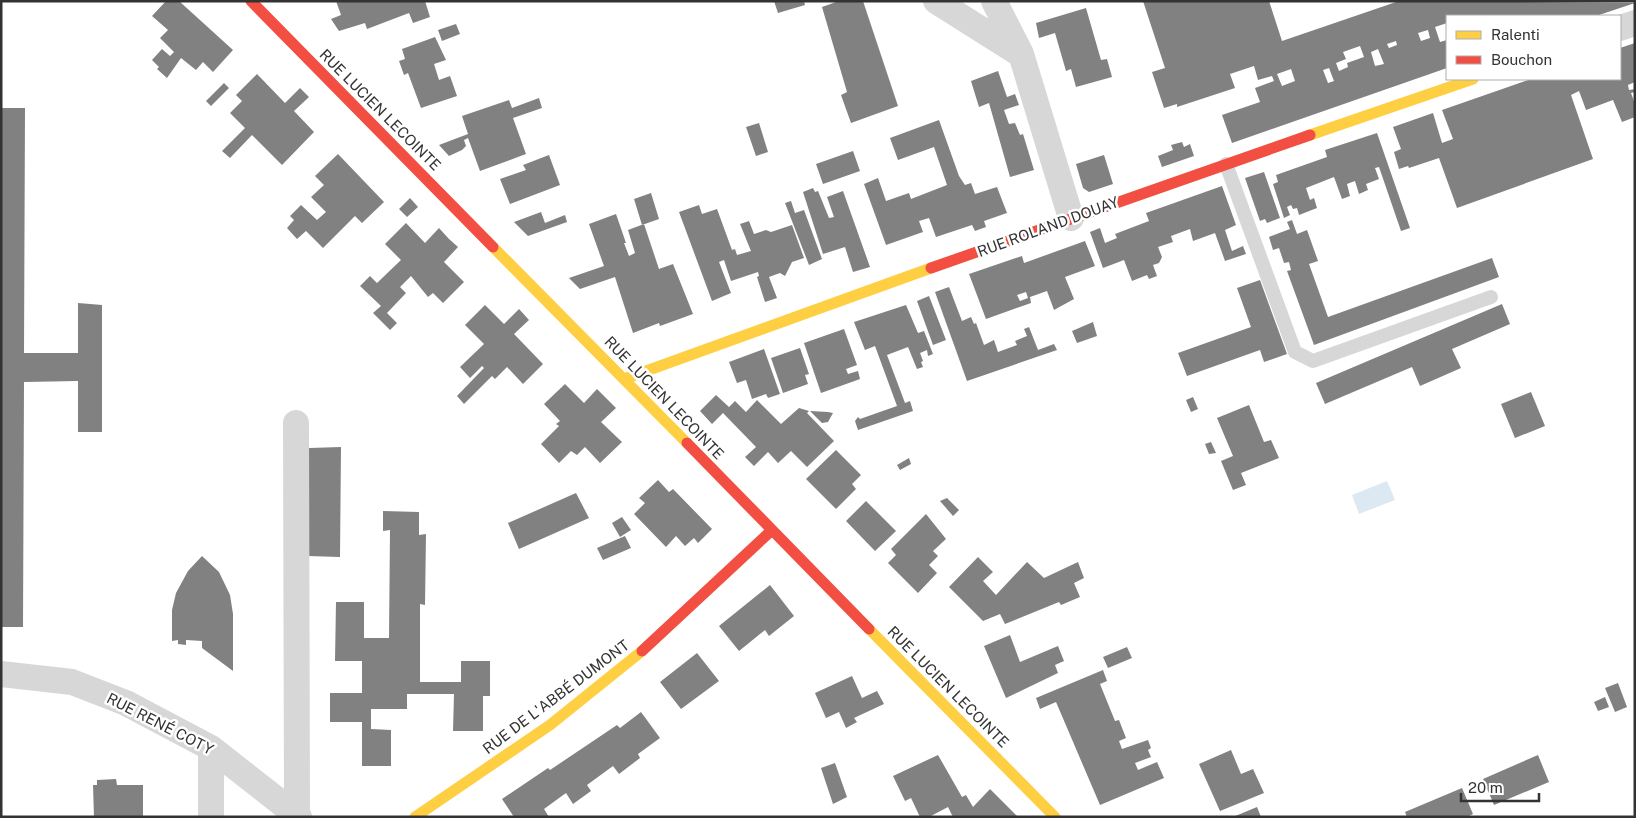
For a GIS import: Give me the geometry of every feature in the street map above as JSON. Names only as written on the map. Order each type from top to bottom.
[{"type":"street","name":"RUE LUCIEN LECOINTE","points":[[252,1],[1055,817]]},
{"type":"street","points":[[936,1],[1021,54]]},
{"type":"street","points":[[994,1],[1021,54],[1072,218]]},
{"type":"street","points":[[1621,28],[1635,23]]},
{"type":"street","name":"RUE ROLAND DOUAY","points":[[624,379],[1072,218],[1470,80]]},
{"type":"street","points":[[296,423],[298,815]]},
{"type":"street","name":"RUE DE L'ABBÉ DUMONT","points":[[415,817],[550,725],[628,665],[772,530]]},
{"type":"street","name":"RUE RENÉ COTY","points":[[1,674],[72,682],[126,704],[211,748],[298,815]]},
{"type":"street","points":[[211,748],[211,817]]},
{"type":"lane","points":[[1226,164],[1295,352],[1313,361],[1491,297]]},
{"type":"shaded area","points":[[1387,481],[1395,500],[1359,514],[1352,495]]},
{"type":"building","points":[[166,1],[179,1],[233,50],[213,72],[203,62],[196,70],[181,58],[167,78],[157,69],[159,67],[152,60],[162,49],[170,56],[174,52],[160,38],[168,30],[152,16]]},
{"type":"building","points":[[336,1],[425,1],[430,17],[413,23],[409,13],[367,29],[365,23],[339,31],[331,19],[341,15]]},
{"type":"building","points":[[774,1],[804,1],[805,5],[778,13]]},
{"type":"building","points":[[839,1],[863,1],[898,106],[851,123],[841,95],[847,92],[822,7]]},
{"type":"building","points":[[1143,1],[1269,1],[1282,41],[1399,1],[1635,3],[1599,15],[1446,15],[1446,23],[1435,27],[1440,42],[1446,40],[1446,68],[1232,143],[1222,115],[1260,102],[1255,88],[1274,81],[1272,76],[1258,80],[1254,66],[1230,74],[1235,88],[1177,107],[1177,104],[1164,108],[1152,72],[1165,68]],"holes":[[[1428,30],[1430,38],[1421,41],[1418,33]],[[1396,41],[1397,45],[1389,48],[1387,44]],[[1360,46],[1364,57],[1347,63],[1348,67],[1339,71],[1336,63],[1346,59],[1343,52]],[[1378,49],[1384,64],[1375,66],[1371,52]],[[1329,68],[1334,81],[1328,83],[1323,70]],[[1291,69],[1295,81],[1282,86],[1277,74]]]},
{"type":"building","points":[[1086,8],[1101,60],[1107,59],[1112,77],[1076,87],[1071,69],[1066,71],[1055,33],[1039,38],[1036,23]]},
{"type":"building","points":[[456,24],[460,34],[442,41],[438,30]]},
{"type":"building","points":[[435,37],[446,60],[434,64],[439,80],[450,76],[457,96],[421,108],[408,73],[404,75],[399,61],[405,59],[402,49]]},
{"type":"building","points":[[1635,43],[1635,82],[1628,85],[1629,90],[1635,89],[1635,92],[1631,93],[1635,104],[1635,117],[1622,122],[1613,100],[1586,110],[1579,91],[1571,95],[1593,159],[1457,208],[1439,158],[1409,168],[1408,166],[1399,169],[1394,152],[1401,149],[1393,127],[1433,113],[1442,143],[1453,139],[1442,110],[1528,80],[1621,80],[1621,48]]},
{"type":"building","points":[[998,71],[1007,97],[1015,94],[1019,105],[1004,110],[1009,124],[1015,123],[1020,135],[1023,134],[1034,170],[1010,177],[989,103],[979,107],[971,81]]},
{"type":"building","points":[[257,74],[285,103],[300,88],[309,97],[294,111],[314,132],[282,165],[252,135],[230,158],[222,151],[245,128],[230,113],[242,101],[236,95]]},
{"type":"building","points":[[224,83],[229,88],[211,106],[206,101]]},
{"type":"building","points":[[539,98],[542,108],[513,118],[526,154],[480,171],[468,138],[464,140],[466,146],[462,150],[449,156],[439,145],[468,134],[462,116],[509,100],[512,108]]},
{"type":"building","points":[[1,108],[25,108],[24,353],[78,353],[78,303],[102,305],[102,432],[78,432],[78,381],[24,382],[23,627],[1,627]]},
{"type":"building","points":[[939,120],[959,176],[965,185],[971,183],[975,194],[997,187],[1007,213],[984,221],[986,227],[975,231],[972,225],[936,237],[929,218],[919,221],[923,232],[886,245],[864,184],[878,178],[886,201],[909,193],[911,199],[947,185],[934,147],[898,160],[890,138]]},
{"type":"building","points":[[759,123],[768,152],[756,156],[746,127]]},
{"type":"building","points":[[1377,133],[1410,228],[1401,231],[1379,167],[1375,168],[1379,179],[1366,184],[1368,190],[1359,194],[1355,181],[1347,184],[1350,196],[1342,199],[1334,177],[1306,188],[1310,200],[1314,198],[1317,208],[1299,215],[1297,208],[1293,209],[1291,205],[1287,207],[1290,215],[1284,218],[1273,184],[1278,182],[1276,175],[1327,157],[1325,150]]},
{"type":"building","points":[[1182,142],[1184,147],[1190,144],[1194,156],[1162,167],[1158,156],[1173,150],[1171,145]]},
{"type":"building","points":[[853,151],[860,171],[823,184],[816,164]]},
{"type":"building","points":[[338,154],[384,202],[362,223],[355,216],[323,248],[306,231],[297,239],[287,228],[294,220],[290,216],[301,205],[317,220],[326,212],[311,197],[324,185],[315,176]]},
{"type":"building","points":[[549,155],[560,185],[510,204],[500,179],[526,170],[523,165]]},
{"type":"building","points":[[1104,155],[1113,184],[1089,192],[1083,188],[1076,164]]},
{"type":"building","points":[[1264,172],[1280,218],[1267,223],[1265,219],[1260,221],[1245,178]]},
{"type":"building","points":[[1222,186],[1236,225],[1225,230],[1232,251],[1243,246],[1246,254],[1225,261],[1215,233],[1193,241],[1190,229],[1171,236],[1173,242],[1158,247],[1162,257],[1159,263],[1153,265],[1157,276],[1149,279],[1147,275],[1132,281],[1124,260],[1103,268],[1090,232],[1100,228],[1105,243],[1117,238],[1115,234],[1149,221],[1146,213]]},
{"type":"building","points":[[813,188],[815,192],[818,191],[829,218],[834,217],[827,197],[843,191],[870,267],[853,272],[845,247],[823,254],[803,192]]},
{"type":"building","points":[[651,193],[659,219],[642,225],[634,199]]},
{"type":"building","points":[[410,198],[418,207],[407,217],[399,209]]},
{"type":"building","points":[[791,201],[795,213],[804,210],[822,259],[809,265],[785,203]]},
{"type":"building","points":[[699,205],[702,214],[717,209],[732,250],[735,249],[737,255],[751,251],[740,224],[749,221],[754,234],[766,230],[771,232],[792,225],[804,258],[792,262],[785,276],[780,273],[769,277],[777,298],[765,302],[757,277],[759,276],[758,272],[731,281],[724,260],[719,262],[731,293],[712,301],[679,212]]},
{"type":"building","points":[[541,212],[545,223],[565,215],[567,222],[528,236],[514,222]]},
{"type":"building","points":[[616,214],[629,256],[635,253],[628,230],[644,224],[659,269],[673,264],[693,314],[660,326],[659,323],[633,333],[615,277],[580,289],[569,278],[604,266],[589,224]]},
{"type":"building","points":[[1292,220],[1297,234],[1307,230],[1318,261],[1309,264],[1328,317],[1492,258],[1499,277],[1314,345],[1287,271],[1291,270],[1289,262],[1284,263],[1279,248],[1273,250],[1269,237],[1290,229],[1287,222]]},
{"type":"building","points":[[406,223],[425,243],[439,228],[458,247],[444,262],[464,282],[443,303],[433,293],[428,297],[411,276],[400,287],[406,293],[387,313],[397,323],[390,330],[373,313],[381,306],[360,286],[370,276],[377,283],[401,260],[385,244]]},
{"type":"building","points":[[1085,241],[1095,266],[1065,277],[1074,299],[1054,310],[1047,291],[1030,297],[1031,303],[986,319],[969,274],[1022,256],[1024,263]],"holes":[[[1026,292],[1028,298],[1020,301],[1017,295]]]},
{"type":"building","points":[[1260,280],[1287,354],[1264,362],[1260,350],[1187,376],[1178,353],[1251,327],[1237,288]]},
{"type":"building","points":[[949,287],[962,321],[971,317],[974,324],[976,323],[984,345],[994,340],[998,352],[1017,345],[1015,341],[1027,336],[1024,329],[1029,327],[1038,350],[1054,344],[1057,350],[967,381],[935,292]]},
{"type":"building","points":[[929,296],[946,340],[933,345],[917,301]]},
{"type":"building","points":[[1502,304],[1510,324],[1452,349],[1461,368],[1420,386],[1412,367],[1325,404],[1316,383]]},
{"type":"building","points":[[485,305],[504,324],[519,309],[529,320],[514,334],[543,364],[523,384],[507,367],[495,379],[492,376],[464,404],[457,396],[484,368],[482,366],[470,378],[460,367],[484,344],[465,325]]},
{"type":"building","points":[[906,305],[918,333],[924,331],[933,354],[928,356],[927,350],[920,353],[923,367],[917,369],[908,347],[887,355],[905,403],[910,401],[913,411],[858,430],[855,421],[858,417],[860,419],[897,406],[875,346],[865,350],[854,322]]},
{"type":"building","points":[[1093,322],[1097,336],[1077,343],[1072,331]]},
{"type":"building","points":[[844,329],[857,365],[846,369],[848,374],[858,371],[860,379],[821,393],[804,343]]},
{"type":"building","points":[[800,348],[809,374],[805,375],[808,384],[783,393],[771,358]]},
{"type":"building","points":[[764,349],[780,394],[768,398],[766,394],[752,399],[746,380],[737,383],[729,362]]},
{"type":"building","points":[[565,384],[584,403],[597,389],[616,408],[601,422],[622,442],[600,463],[585,447],[577,455],[571,451],[559,463],[541,444],[559,426],[556,424],[560,421],[544,404]]},
{"type":"building","points":[[1531,392],[1545,426],[1515,438],[1501,404]]},
{"type":"building","points":[[716,395],[729,407],[735,401],[746,412],[757,400],[781,424],[799,408],[809,411],[807,413],[834,441],[807,467],[791,451],[778,463],[768,452],[754,466],[745,457],[756,447],[723,413],[712,424],[700,411]]},
{"type":"building","points":[[1193,397],[1198,409],[1191,412],[1186,400]]},
{"type":"building","points":[[1249,405],[1264,442],[1271,440],[1279,458],[1241,473],[1246,485],[1233,490],[1221,461],[1233,456],[1217,418]]},
{"type":"building","points":[[810,411],[833,413],[828,422],[822,423]]},
{"type":"building","points":[[1211,442],[1216,453],[1209,454],[1205,444]]},
{"type":"building","points":[[341,447],[340,557],[308,556],[309,448]]},
{"type":"building","points":[[836,450],[861,475],[852,484],[856,489],[836,509],[806,479]]},
{"type":"building","points":[[909,458],[911,464],[900,470],[897,465]]},
{"type":"building","points":[[658,480],[669,492],[673,489],[712,529],[698,543],[694,538],[685,546],[676,536],[666,547],[634,514],[645,503],[639,498]]},
{"type":"building","points":[[576,493],[589,518],[519,549],[508,523]]},
{"type":"building","points":[[947,498],[959,510],[953,516],[940,501]]},
{"type":"building","points":[[866,501],[896,531],[875,551],[846,521]]},
{"type":"building","points":[[383,511],[419,512],[419,535],[426,534],[425,605],[420,604],[420,682],[461,682],[461,661],[490,661],[490,696],[483,696],[483,731],[453,731],[454,694],[407,694],[407,709],[371,709],[371,729],[391,730],[391,766],[362,766],[362,722],[330,722],[330,693],[362,693],[362,661],[335,661],[336,602],[364,602],[364,638],[389,638],[390,530],[383,531]]},
{"type":"building","points":[[926,514],[946,539],[933,551],[938,556],[929,565],[937,573],[918,593],[888,563],[896,555],[891,549]]},
{"type":"building","points":[[622,517],[631,530],[620,537],[612,523]]},
{"type":"building","points":[[625,536],[631,548],[603,560],[597,548]]},
{"type":"building","points":[[202,556],[219,572],[230,595],[233,614],[233,671],[202,648],[202,641],[186,640],[186,645],[178,644],[178,640],[172,641],[172,610],[176,593],[188,571]]},
{"type":"building","points":[[978,557],[993,572],[983,581],[996,595],[1027,562],[1044,578],[1078,562],[1084,578],[1074,583],[1080,597],[1061,605],[1059,602],[1005,624],[1000,614],[983,621],[949,587]]},
{"type":"building","points":[[770,585],[794,616],[769,636],[765,630],[739,651],[719,626]]},
{"type":"building","points":[[1010,635],[1020,662],[1058,646],[1064,661],[1055,665],[1058,673],[1006,698],[984,646]]},
{"type":"building","points":[[1127,647],[1132,658],[1108,668],[1103,657]]},
{"type":"building","points":[[697,653],[719,681],[681,709],[660,682]]},
{"type":"building","points":[[1103,670],[1107,681],[1100,684],[1115,721],[1119,720],[1126,738],[1119,741],[1122,749],[1148,740],[1151,748],[1148,750],[1151,757],[1135,763],[1138,770],[1157,762],[1164,778],[1100,805],[1056,702],[1040,709],[1036,698]]},
{"type":"building","points":[[852,676],[862,698],[877,691],[884,704],[854,718],[857,722],[846,728],[839,712],[826,718],[815,693]]},
{"type":"building","points":[[1618,683],[1627,707],[1615,712],[1605,688]]},
{"type":"building","points":[[1605,697],[1609,707],[1598,711],[1594,702]]},
{"type":"building","points":[[641,712],[660,738],[638,754],[640,758],[619,774],[613,766],[587,785],[591,791],[573,804],[566,793],[544,809],[549,817],[514,817],[502,799],[548,768],[550,770],[617,725],[620,728]]},
{"type":"building","points":[[1231,750],[1241,774],[1253,769],[1264,793],[1220,811],[1199,764]]},
{"type":"building","points":[[938,755],[962,797],[966,795],[973,807],[990,789],[1018,817],[953,817],[948,807],[929,817],[920,817],[911,798],[905,801],[893,776]]},
{"type":"building","points":[[1538,755],[1549,782],[1494,805],[1483,779]]},
{"type":"building","points":[[835,763],[847,797],[833,804],[821,768]]},
{"type":"building","points":[[116,779],[117,785],[143,785],[143,817],[94,817],[93,785],[97,785],[97,780]]},
{"type":"building","points":[[1462,788],[1473,814],[1467,817],[1407,817],[1405,812]]},
{"type":"building","points":[[1257,807],[1261,817],[1233,817]]},
{"type":"traffic: slow","points":[[1310,135],[1470,80]]},
{"type":"traffic: slow","points":[[493,247],[687,443]]},
{"type":"traffic: slow","points":[[624,379],[931,268]]},
{"type":"traffic: slow","points":[[869,629],[1055,817]]},
{"type":"traffic: slow","points":[[415,817],[550,725],[642,651]]},
{"type":"traffic: jam","points":[[251,1],[493,247]]},
{"type":"traffic: jam","points":[[931,268],[1310,135]]},
{"type":"traffic: jam","points":[[687,443],[869,629]]},
{"type":"traffic: jam","points":[[642,651],[772,530]]}]
